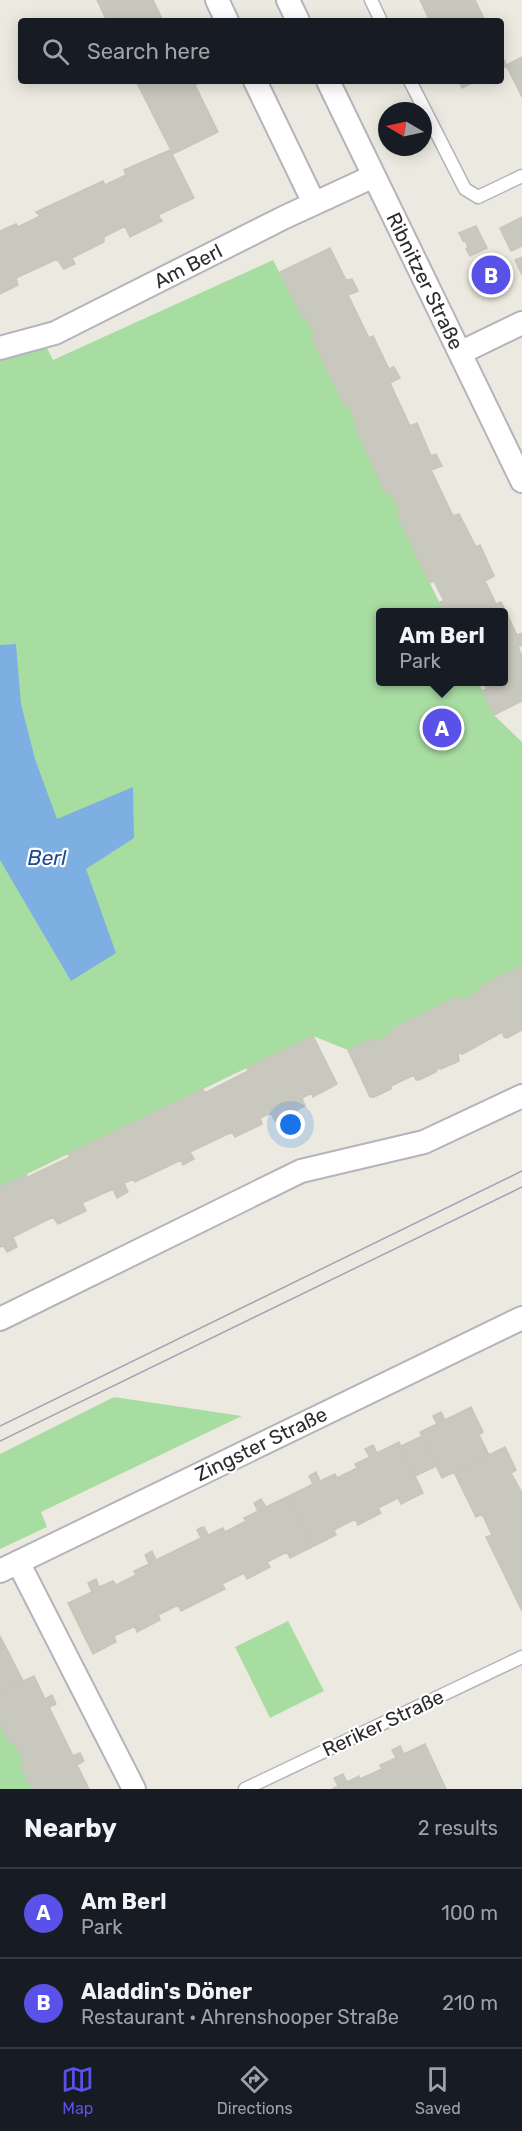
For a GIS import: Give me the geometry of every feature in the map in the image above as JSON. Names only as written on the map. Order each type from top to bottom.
[{"type":"street","points":[[217,0],[226,18]]},
{"type":"street","points":[[288,0],[297,18]]},
{"type":"street","points":[[256,84],[314,203]]},
{"type":"street","name":"Ribnitzer Straße","points":[[329,84],[522,481]]},
{"type":"street","name":"Am Berl","points":[[0,348],[55,333],[314,203],[374,176]]},
{"type":"street","points":[[460,353],[522,323]]},
{"type":"street","points":[[0,1319],[301,1171],[424,1142],[522,1096]]},
{"type":"street","name":"Zingster Straße","points":[[9,1566],[522,1318]]},
{"type":"street","points":[[9,1566],[134,1789]]},
{"type":"lane","points":[[370,0],[379,18]]},
{"type":"lane","points":[[412,84],[465,189],[478,197],[522,176]]},
{"type":"lane","name":"Reriker Straße","points":[[244,1789],[522,1657]]},
{"type":"green space","points":[[273,260],[302,317],[305,316],[315,336],[312,338],[344,404],[347,403],[358,425],[355,427],[386,493],[390,491],[401,513],[397,515],[442,608],[376,608],[376,686],[480,686],[494,715],[522,742],[522,966],[479,987],[481,991],[461,1001],[458,997],[391,1029],[392,1034],[373,1043],[371,1039],[348,1050],[313,1036],[0,1187],[0,358],[46,346],[53,360]]},
{"type":"green space","points":[[114,1397],[242,1416],[41,1512],[47,1527],[0,1549],[0,1454]]},
{"type":"green space","points":[[288,1621],[324,1691],[270,1718],[235,1647]]},
{"type":"green space","points":[[0,1723],[10,1743],[14,1742],[24,1762],[20,1765],[32,1789],[0,1789]]},
{"type":"water","name":"Berl","points":[[16,644],[21,704],[35,759],[57,819],[133,787],[134,838],[86,869],[116,953],[71,981],[0,860],[0,645]]},
{"type":"building","points":[[97,0],[153,0],[162,18],[106,18]]},
{"type":"building","points":[[420,0],[475,0],[484,18],[429,18]]},
{"type":"building","points":[[522,57],[522,97],[506,65]]},
{"type":"building","points":[[138,84],[197,84],[195,85],[218,132],[173,154]]},
{"type":"building","points":[[170,150],[194,198],[158,215],[162,221],[130,237],[125,226],[104,237],[104,242],[72,258],[75,264],[64,269],[57,259],[16,278],[18,285],[0,294],[0,231],[16,224],[18,227],[40,216],[36,212],[103,181],[105,185],[126,175],[124,170]]},
{"type":"building","points":[[522,217],[522,246],[511,251],[500,228]]},
{"type":"building","points":[[476,226],[487,248],[470,256],[466,249],[468,247],[466,242],[459,233]]},
{"type":"building","points":[[330,248],[346,280],[352,279],[358,291],[348,295],[369,338],[373,336],[389,369],[394,367],[400,378],[390,383],[410,426],[417,423],[431,456],[436,454],[442,466],[431,470],[453,516],[459,514],[476,547],[480,545],[494,576],[485,581],[496,604],[501,602],[504,608],[443,608],[440,602],[444,601],[434,581],[430,583],[397,514],[401,513],[390,491],[386,494],[355,426],[358,425],[347,403],[344,405],[312,338],[315,336],[305,316],[302,317],[280,272]]},
{"type":"building","points":[[522,257],[522,275],[515,260]]},
{"type":"building","points":[[494,259],[506,283],[486,292],[475,267]]},
{"type":"building","points":[[508,616],[517,635],[522,633],[522,645],[518,647],[522,656],[522,701],[494,715],[482,691],[487,689],[485,686],[508,686]]},
{"type":"building","points":[[522,966],[522,1030],[507,1038],[502,1032],[463,1054],[458,1053],[459,1061],[441,1069],[438,1068],[436,1072],[419,1080],[416,1080],[414,1075],[391,1086],[391,1089],[370,1097],[348,1050],[371,1039],[373,1043],[392,1034],[391,1030],[459,996],[461,1001],[481,991],[479,987]]},
{"type":"building","points":[[313,1036],[337,1084],[313,1097],[312,1093],[302,1098],[305,1106],[275,1121],[271,1113],[260,1118],[262,1124],[235,1137],[232,1132],[190,1152],[194,1159],[183,1165],[181,1160],[135,1182],[134,1179],[124,1183],[128,1192],[117,1198],[113,1189],[82,1203],[86,1211],[58,1224],[53,1217],[13,1237],[17,1247],[7,1252],[4,1246],[0,1247],[0,1187],[26,1175],[28,1177],[70,1157],[68,1154],[203,1089],[205,1093],[248,1071],[247,1068]]},
{"type":"building","points":[[471,1407],[483,1432],[479,1435],[489,1455],[442,1478],[420,1432],[437,1424],[433,1416],[441,1412],[445,1420]]},
{"type":"building","points":[[422,1436],[437,1466],[415,1476],[401,1446]]},
{"type":"building","points":[[399,1442],[423,1493],[401,1504],[398,1498],[378,1508],[381,1513],[358,1525],[355,1519],[334,1530],[336,1535],[314,1546],[289,1496],[313,1484],[309,1476],[316,1472],[320,1481],[335,1474],[337,1478],[357,1468],[355,1464],[370,1457],[365,1449],[373,1445],[377,1453]]},
{"type":"building","points":[[505,1447],[516,1470],[511,1473],[522,1493],[522,1611],[486,1537],[492,1535],[482,1514],[476,1517],[454,1472]]},
{"type":"building","points":[[289,1496],[314,1546],[290,1558],[287,1552],[267,1562],[270,1567],[247,1579],[244,1573],[222,1584],[225,1589],[181,1611],[178,1605],[158,1615],[160,1620],[137,1632],[135,1626],[114,1636],[116,1642],[93,1654],[68,1603],[92,1592],[88,1583],[96,1579],[99,1587],[113,1581],[116,1585],[136,1575],[134,1571],[149,1564],[145,1555],[152,1551],[156,1560],[201,1538],[197,1530],[200,1528],[204,1527],[208,1535],[223,1528],[225,1532],[246,1521],[244,1518],[258,1511],[254,1503],[261,1499],[266,1507]]},
{"type":"building","points":[[0,1636],[23,1681],[0,1692]]},
{"type":"building","points":[[34,1676],[45,1699],[52,1695],[56,1704],[49,1707],[73,1756],[80,1753],[84,1761],[77,1765],[89,1789],[32,1789],[20,1764],[24,1762],[14,1742],[10,1744],[0,1723],[0,1692]]},
{"type":"building","points":[[425,1744],[446,1789],[332,1789],[338,1786],[334,1778],[343,1774],[347,1782],[382,1769],[380,1765],[396,1758],[392,1750],[400,1746],[404,1754]]},
{"type":"tram line","points":[[0,1426],[522,1171]]},
{"type":"tram line","points":[[0,1441],[522,1187]]},
{"type":"place","name":"Aladdin's Döner","points":[[491,275]]},
{"type":"place","name":"Am Berl","points":[[442,728]]}]
